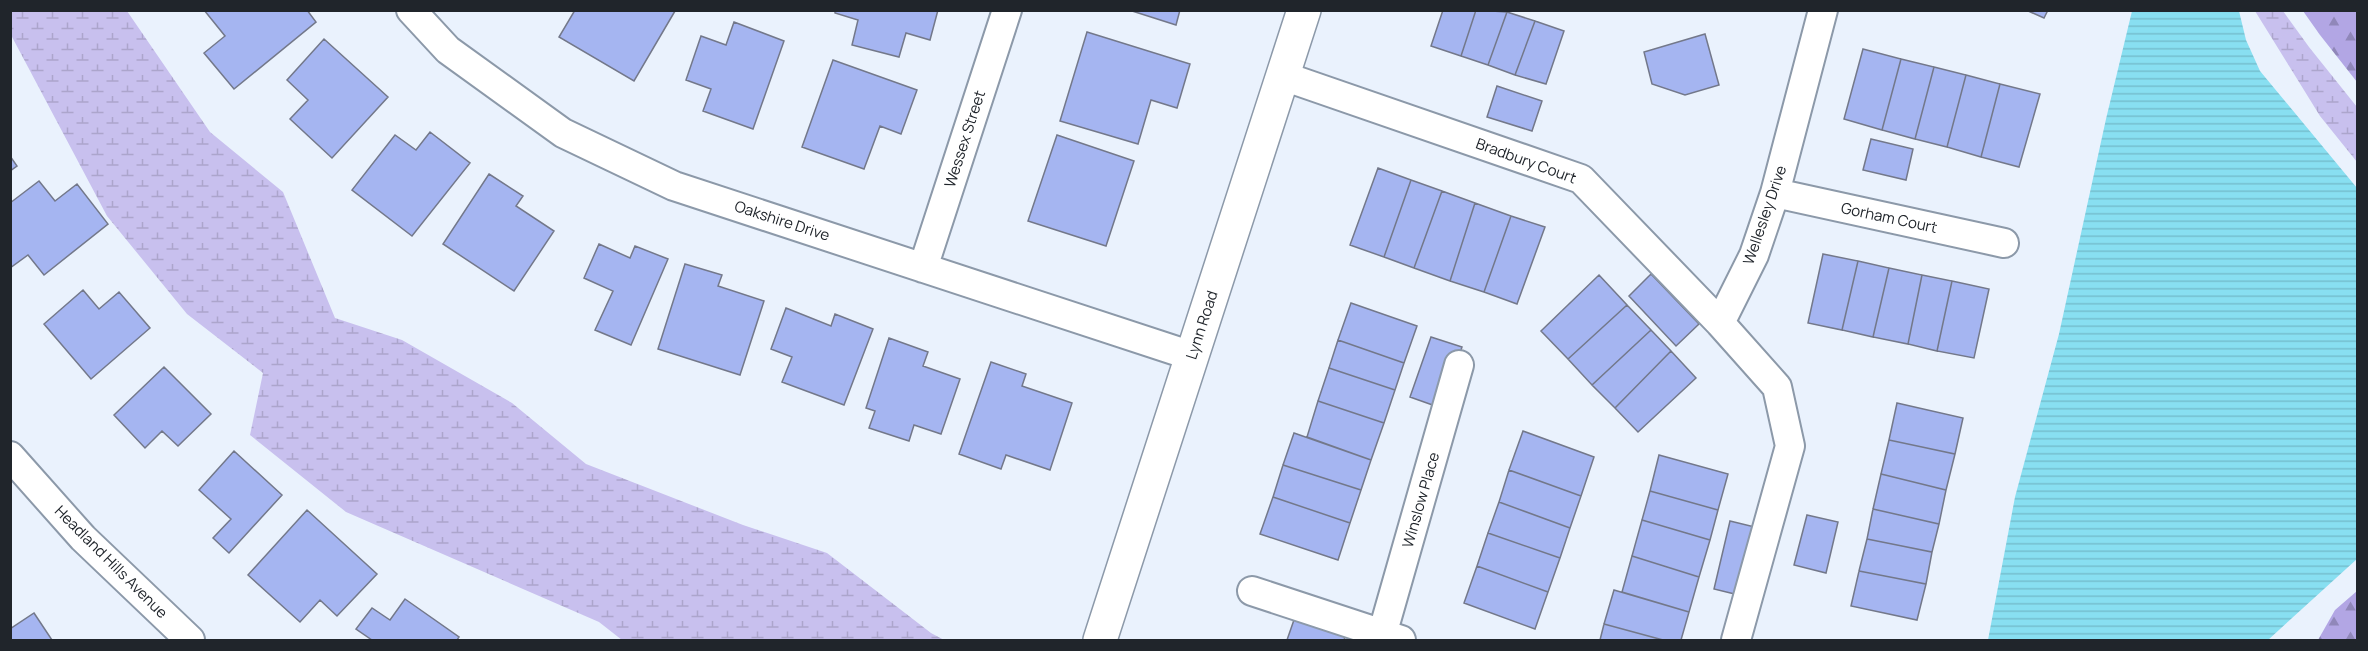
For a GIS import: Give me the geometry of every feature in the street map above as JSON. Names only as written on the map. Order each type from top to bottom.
[{"type":"street","name":"Oakshire Drive","points":[[411,10],[448,50],[563,133],[674,186],[1192,356]]},
{"type":"street","name":"Wessex Street","points":[[923,268],[1007,10]]},
{"type":"street","name":"Lynn Road","points":[[1100,640],[1304,10]]},
{"type":"street","name":"Wellesley Drive","points":[[1720,323],[1754,255],[1775,193],[1823,10]]},
{"type":"street","name":"Bradbury Court","points":[[1283,76],[1581,179],[1720,323]]},
{"type":"street","name":"Gorham Court","points":[[1775,193],[2004,243]]},
{"type":"street","points":[[1720,323],[1777,387],[1790,446],[1736,640]]},
{"type":"street","name":"Winslow Place","points":[[1392,638],[1459,365]]},
{"type":"street","name":"Headland Hills Avenue","points":[[10,456],[83,538],[190,640]]},
{"type":"street","points":[[1252,591],[1392,638]]},
{"type":"green space","points":[[10,11],[127,11],[210,132],[283,192],[335,318],[402,340],[512,403],[586,464],[743,525],[827,553],[931,633],[944,640],[622,640],[599,622],[346,512],[250,435],[263,373],[187,314],[107,216],[11,35]]},
{"type":"green space","points":[[2255,11],[2283,11],[2357,107],[2357,162],[2320,116]]},
{"type":"green space","points":[[2303,11],[2357,11],[2357,82],[2320,35]]},
{"type":"green space","points":[[2357,591],[2357,640],[2318,640],[2335,610]]},
{"type":"water","points":[[2132,11],[2239,11],[2246,40],[2260,71],[2357,188],[2357,559],[2268,640],[1988,640],[2015,497],[2059,334]]},
{"type":"building","points":[[204,10],[307,10],[316,22],[234,89],[204,53],[225,36]]},
{"type":"building","points":[[575,10],[675,11],[634,81],[559,37]]},
{"type":"building","points":[[835,10],[938,10],[930,40],[906,33],[899,57],[852,45],[858,20],[835,13]]},
{"type":"building","points":[[1129,10],[1180,10],[1176,25]]},
{"type":"building","points":[[1443,10],[1476,10],[1461,56],[1431,46]]},
{"type":"building","points":[[1476,10],[1507,12],[1488,65],[1461,56]]},
{"type":"building","points":[[2026,10],[2048,10],[2044,18]]},
{"type":"building","points":[[1507,12],[1535,21],[1515,75],[1488,65]]},
{"type":"building","points":[[1535,21],[1564,31],[1546,84],[1515,75]]},
{"type":"building","points":[[734,22],[784,41],[753,129],[703,111],[711,89],[686,80],[701,36],[726,45]]},
{"type":"building","points":[[1087,32],[1190,64],[1177,108],[1151,100],[1138,144],[1060,121]]},
{"type":"building","points":[[1705,34],[1719,85],[1685,95],[1652,84],[1644,52]]},
{"type":"building","points":[[324,39],[388,97],[332,158],[290,119],[308,100],[287,80]]},
{"type":"building","points":[[1863,49],[1901,59],[1882,130],[1844,119]]},
{"type":"building","points":[[1901,59],[1934,67],[1915,139],[1882,130]]},
{"type":"building","points":[[833,60],[917,90],[901,134],[880,126],[864,169],[802,147]]},
{"type":"building","points":[[1934,67],[1966,75],[1947,147],[1915,139]]},
{"type":"building","points":[[1966,75],[2000,84],[1981,157],[1947,147]]},
{"type":"building","points":[[2000,84],[2040,94],[2019,167],[1981,157]]},
{"type":"building","points":[[1497,86],[1542,101],[1532,131],[1487,117]]},
{"type":"building","points":[[430,132],[470,163],[412,236],[352,190],[395,135],[416,150]]},
{"type":"building","points":[[1057,135],[1134,161],[1106,246],[1028,221]]},
{"type":"building","points":[[1871,139],[1913,149],[1906,180],[1863,170]]},
{"type":"building","points":[[10,156],[17,166],[10,171]]},
{"type":"building","points":[[1378,168],[1411,180],[1384,257],[1350,245]]},
{"type":"building","points":[[489,174],[523,196],[516,206],[554,231],[514,291],[443,244]]},
{"type":"building","points":[[1411,180],[1442,191],[1414,268],[1384,257]]},
{"type":"building","points":[[39,181],[55,201],[77,184],[108,224],[44,275],[28,255],[10,268],[10,203]]},
{"type":"building","points":[[1442,191],[1475,203],[1450,281],[1414,268]]},
{"type":"building","points":[[1475,203],[1511,216],[1484,292],[1450,281]]},
{"type":"building","points":[[1511,216],[1545,227],[1517,304],[1484,292]]},
{"type":"building","points":[[599,244],[630,258],[635,246],[668,259],[631,345],[595,330],[613,291],[584,278]]},
{"type":"building","points":[[1823,254],[1858,261],[1842,330],[1808,323]]},
{"type":"building","points":[[1858,261],[1889,268],[1873,337],[1842,330]]},
{"type":"building","points":[[685,264],[722,275],[718,286],[764,301],[740,375],[658,349]]},
{"type":"building","points":[[1889,268],[1922,275],[1908,344],[1873,337]]},
{"type":"building","points":[[1651,274],[1699,324],[1676,346],[1629,296]]},
{"type":"building","points":[[1599,275],[1627,305],[1568,359],[1541,331]]},
{"type":"building","points":[[1922,275],[1952,281],[1937,351],[1908,344]]},
{"type":"building","points":[[1952,281],[1989,289],[1974,358],[1937,351]]},
{"type":"building","points":[[83,290],[99,309],[119,292],[150,328],[91,379],[44,324]]},
{"type":"building","points":[[1351,303],[1417,326],[1404,363],[1338,340]]},
{"type":"building","points":[[1627,305],[1651,330],[1592,385],[1568,359]]},
{"type":"building","points":[[786,308],[831,326],[835,314],[873,329],[844,405],[782,382],[792,357],[771,349]]},
{"type":"building","points":[[1651,330],[1671,351],[1615,408],[1592,385]]},
{"type":"building","points":[[1431,337],[1462,347],[1441,408],[1410,397]]},
{"type":"building","points":[[889,338],[928,352],[923,366],[960,379],[941,434],[914,425],[909,441],[869,428],[875,411],[866,408]]},
{"type":"building","points":[[1338,340],[1404,363],[1395,390],[1329,368]]},
{"type":"building","points":[[1671,351],[1696,378],[1638,432],[1615,408]]},
{"type":"building","points":[[991,362],[1026,374],[1022,386],[1072,403],[1050,470],[1006,455],[1001,469],[959,454]]},
{"type":"building","points":[[164,367],[211,414],[178,446],[162,431],[145,448],[114,415]]},
{"type":"building","points":[[1329,368],[1395,390],[1384,423],[1318,401]]},
{"type":"building","points":[[1318,401],[1384,423],[1371,460],[1307,437]]},
{"type":"building","points":[[1897,403],[1963,418],[1955,454],[1889,440]]},
{"type":"building","points":[[1523,431],[1594,457],[1581,496],[1509,470]]},
{"type":"building","points":[[1294,433],[1371,460],[1361,490],[1283,465]]},
{"type":"building","points":[[1889,440],[1955,454],[1946,490],[1881,474]]},
{"type":"building","points":[[234,451],[282,495],[229,553],[213,538],[231,519],[199,490]]},
{"type":"building","points":[[1659,455],[1728,474],[1718,510],[1650,491]]},
{"type":"building","points":[[1283,465],[1361,490],[1350,523],[1273,497]]},
{"type":"building","points":[[1509,470],[1581,496],[1570,528],[1499,502]]},
{"type":"building","points":[[1881,474],[1946,490],[1939,524],[1873,509]]},
{"type":"building","points":[[1650,491],[1718,510],[1710,540],[1642,520]]},
{"type":"building","points":[[1273,497],[1350,523],[1338,560],[1260,534]]},
{"type":"building","points":[[1499,502],[1570,528],[1560,558],[1488,533]]},
{"type":"building","points":[[1873,509],[1939,524],[1932,552],[1867,539]]},
{"type":"building","points":[[307,510],[377,574],[337,616],[320,600],[300,622],[248,575]]},
{"type":"building","points":[[1807,515],[1838,522],[1826,573],[1794,565]]},
{"type":"building","points":[[1642,520],[1710,540],[1699,577],[1632,556]]},
{"type":"building","points":[[1730,521],[1763,529],[1747,597],[1714,589]]},
{"type":"building","points":[[1488,533],[1560,558],[1548,592],[1477,566]]},
{"type":"building","points":[[1867,539],[1932,552],[1926,584],[1859,571]]},
{"type":"building","points":[[1632,556],[1699,577],[1689,612],[1622,592]]},
{"type":"building","points":[[1477,566],[1548,592],[1535,629],[1464,603]]},
{"type":"building","points":[[1859,571],[1926,584],[1917,620],[1851,606]]},
{"type":"building","points":[[1614,590],[1689,612],[1681,640],[1663,640],[1604,624]]},
{"type":"building","points":[[405,599],[459,637],[457,640],[372,640],[356,629],[372,608],[390,620]]},
{"type":"building","points":[[34,613],[52,640],[10,640],[10,629]]},
{"type":"building","points":[[1295,617],[1346,634],[1344,640],[1287,640]]},
{"type":"building","points":[[1604,624],[1663,640],[1600,640]]}]
